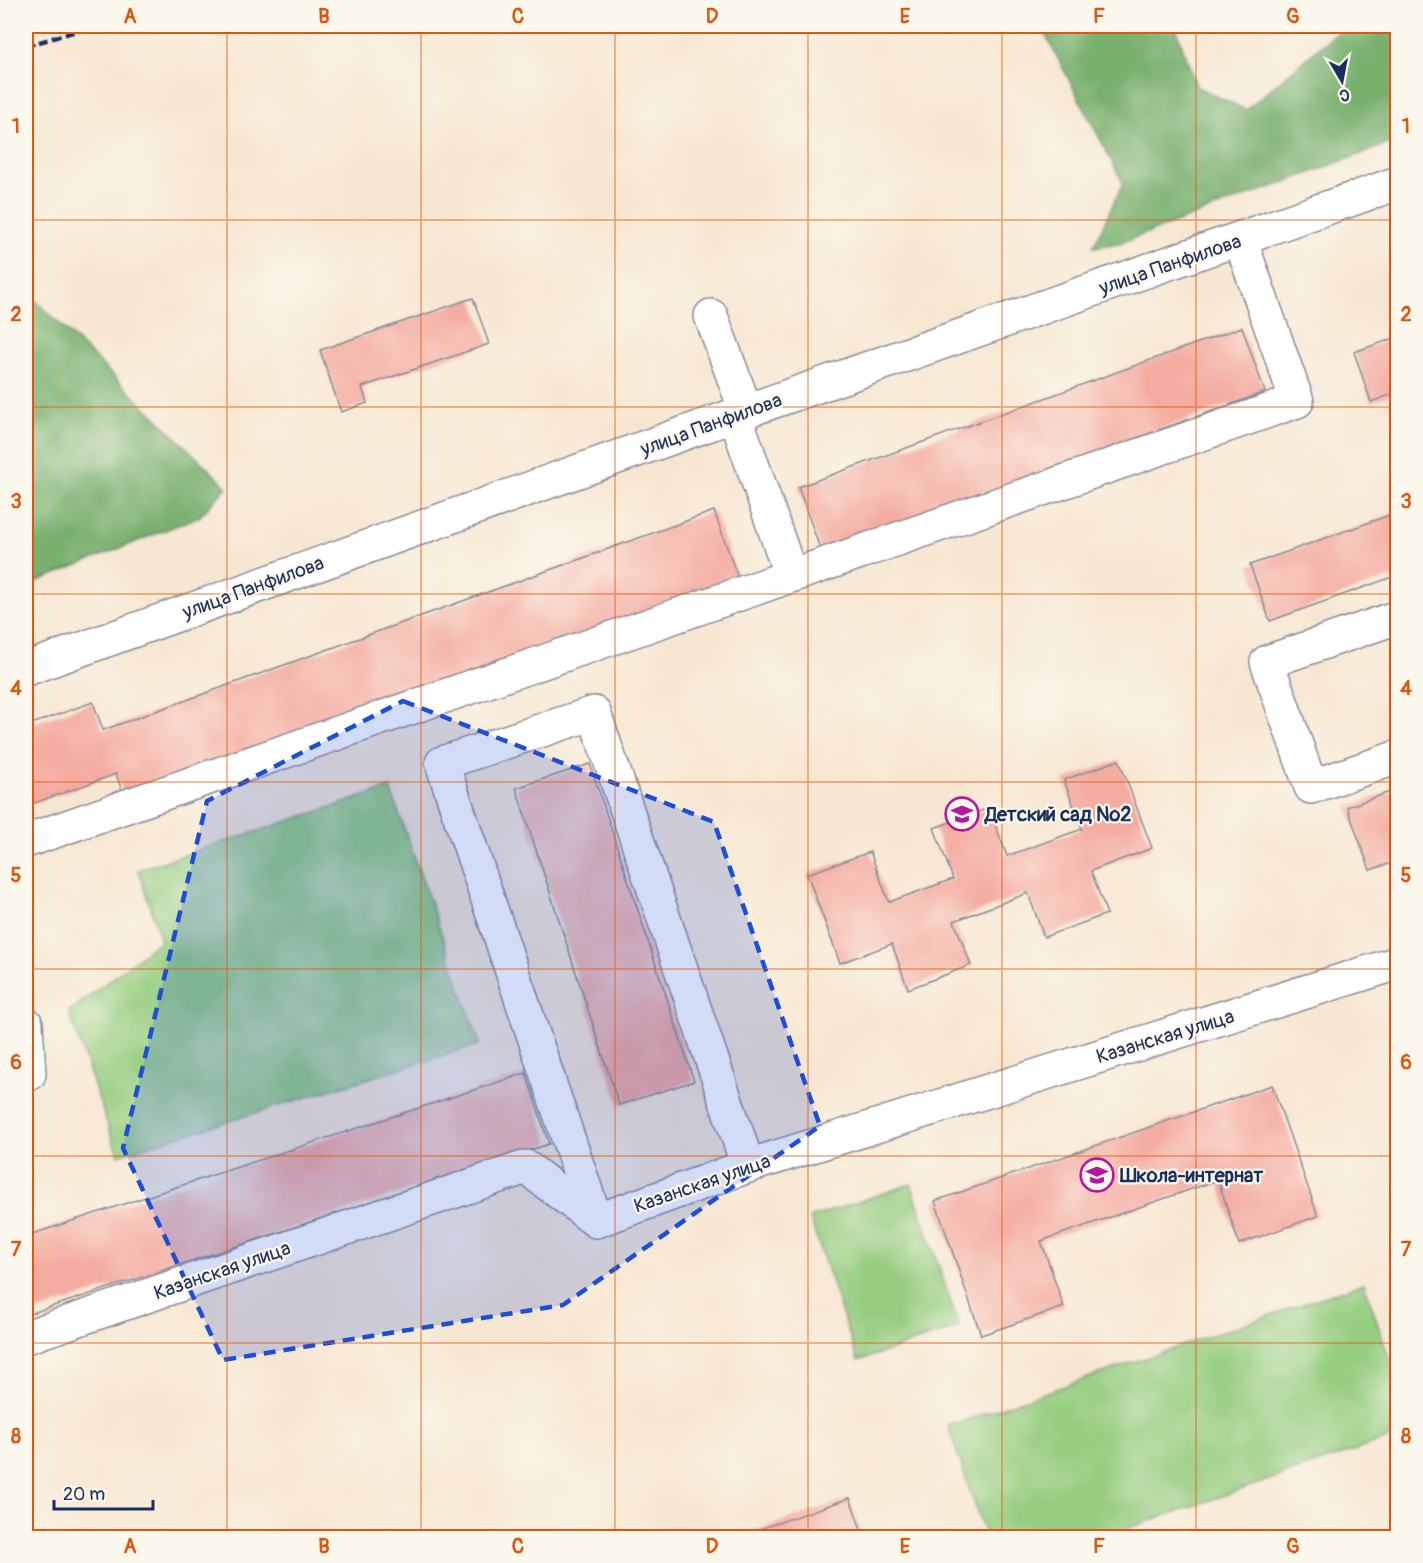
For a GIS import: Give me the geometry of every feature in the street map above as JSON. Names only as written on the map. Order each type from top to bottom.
[{"type":"street","name":"улица Панфилова","points":[[26,669],[740,413],[1398,183]]},
{"type":"street","points":[[26,841],[1297,401],[1240,239]]},
{"type":"street","points":[[711,316],[791,576]]},
{"type":"street","points":[[1398,617],[1268,662],[1311,787],[1398,757]]},
{"type":"street","points":[[596,1221],[442,763],[594,713],[748,1166]]},
{"type":"street","name":"Казанская улица","points":[[26,1337],[526,1167],[596,1221],[748,1166],[1398,963]]},
{"type":"street","points":[[26,1024],[29,1074],[26,1075]]},
{"type":"highlighted area","points":[[403,701],[714,822],[820,1126],[563,1305],[223,1360],[123,1148],[207,801]]},
{"type":"green space","points":[[1041,26],[1175,26],[1197,87],[1246,110],[1345,26],[1397,26],[1397,141],[1120,243],[1093,247],[1123,183]]},
{"type":"green space","points":[[26,291],[227,487],[200,516],[26,586]]},
{"type":"green space","points":[[390,788],[480,1044],[118,1155],[69,1012],[161,940],[138,870]]},
{"type":"green space","points":[[911,1184],[959,1327],[858,1361],[810,1218]]},
{"type":"green space","points":[[1364,1283],[1397,1382],[1397,1436],[1102,1537],[986,1537],[948,1426]]},
{"type":"building","points":[[473,298],[489,344],[362,387],[367,403],[341,412],[320,350]]},
{"type":"building","points":[[1242,327],[1265,392],[821,551],[798,487]]},
{"type":"building","points":[[1398,337],[1398,392],[1371,402],[1354,352]]},
{"type":"building","points":[[714,511],[739,581],[126,801],[116,774],[26,806],[26,726],[93,702],[103,730]]},
{"type":"building","points":[[1398,512],[1398,575],[1270,621],[1250,565]]},
{"type":"building","points":[[1119,760],[1152,848],[1091,871],[1107,914],[1044,937],[1028,893],[954,921],[971,965],[908,989],[892,944],[840,963],[807,874],[870,852],[889,902],[953,879],[934,828],[989,808],[1007,856],[1082,829],[1064,780]]},
{"type":"building","points":[[590,764],[694,1081],[619,1105],[516,788]]},
{"type":"building","points":[[1398,789],[1398,861],[1370,870],[1347,807]]},
{"type":"building","points":[[526,1073],[549,1144],[26,1315],[26,1236]]},
{"type":"building","points":[[1272,1085],[1318,1216],[1239,1244],[1218,1180],[1041,1241],[1064,1307],[981,1335],[935,1201]]},
{"type":"building","points":[[850,1498],[864,1538],[737,1538],[737,1537]]},
{"type":"railway","points":[[26,46],[93,26]]},
{"type":"place","name":"Детский сад №2","points":[[962,814]]},
{"type":"place","name":"Школа-интернат","points":[[1097,1175]]}]
